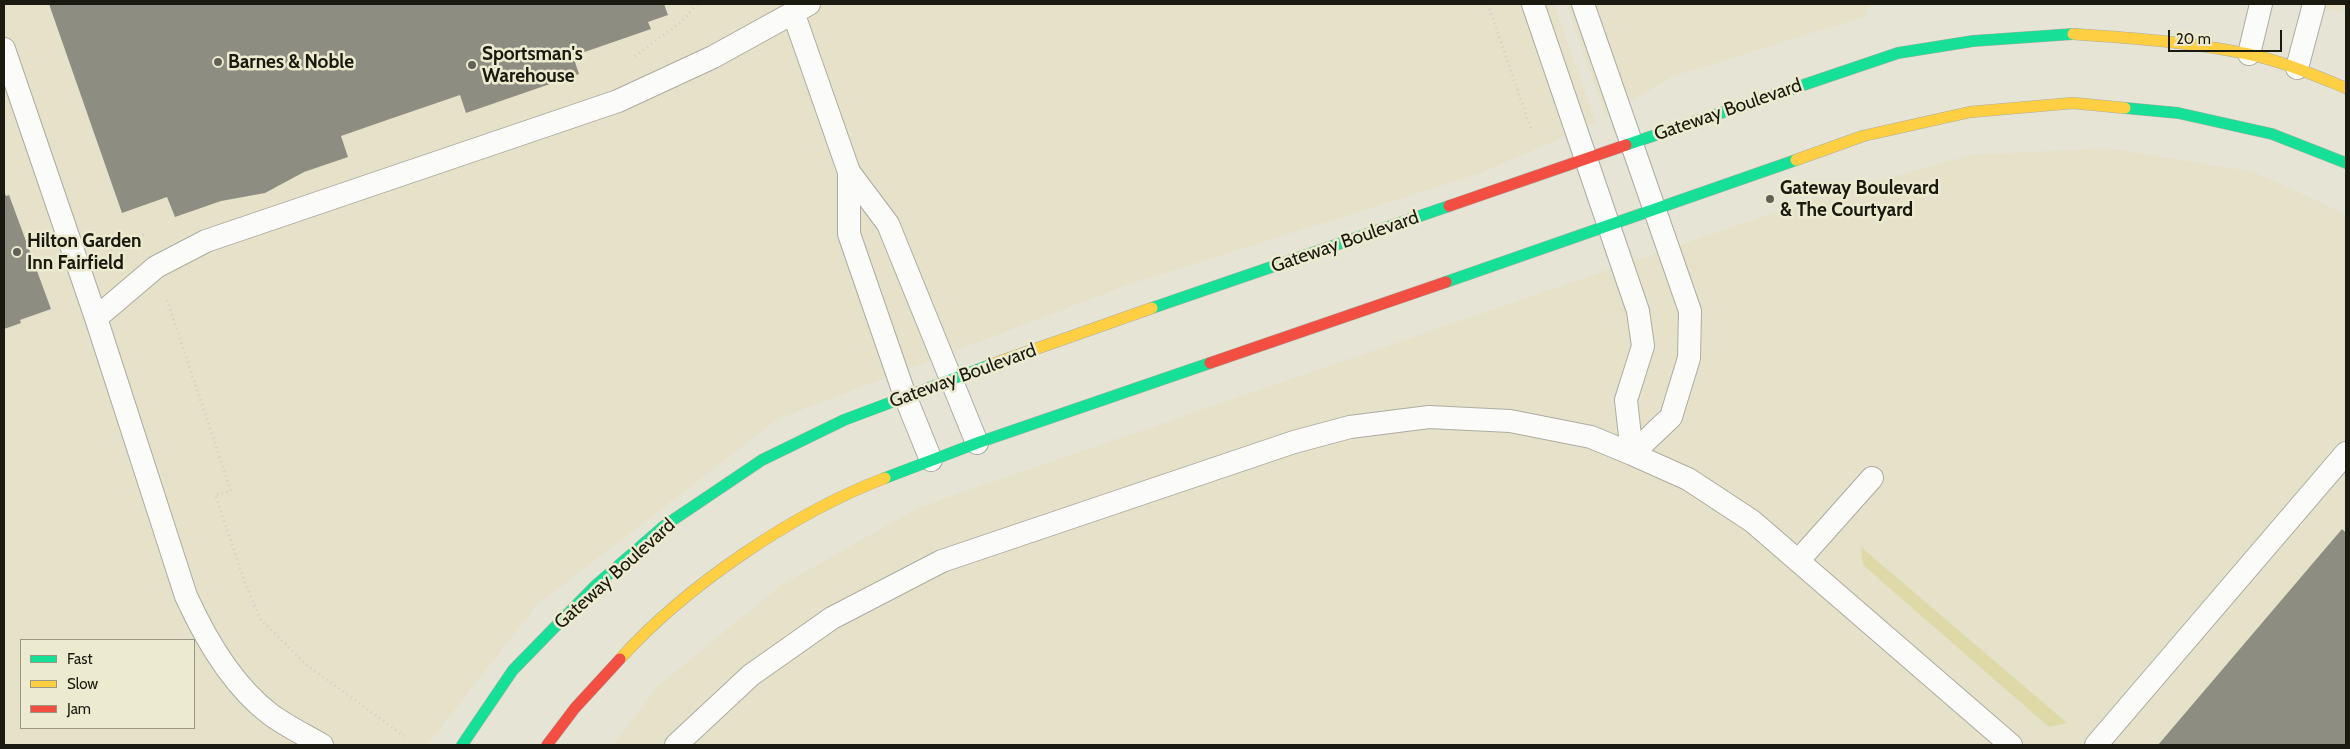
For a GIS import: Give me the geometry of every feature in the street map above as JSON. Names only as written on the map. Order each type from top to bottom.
[{"type":"street","name":"Gateway Boulevard","points":[[462,745],[513,670],[595,586],[664,526],[762,460],[844,420],[951,379],[1898,53],[1973,41],[2072,34],[2157,39],[2249,54],[2298,68],[2346,88]]},
{"type":"street","points":[[548,745],[575,708],[627,651],[698,587],[785,526],[866,485],[977,443],[1655,210],[1863,136],[1970,112],[2073,103],[2178,113],[2272,134],[2346,163]]},
{"type":"lane","points":[[1532,4],[1638,311],[1643,346],[1626,400],[1632,454]]},
{"type":"lane","points":[[1583,4],[1690,312],[1689,358],[1672,417],[1632,454]]},
{"type":"lane","points":[[2249,54],[2261,4]]},
{"type":"lane","points":[[2298,68],[2314,4]]},
{"type":"lane","points":[[96,318],[156,267],[206,241],[618,101],[713,57],[801,8],[849,172],[849,234],[905,396],[931,460]]},
{"type":"lane","points":[[4,49],[96,318],[186,596],[205,636],[242,686],[269,714],[322,745]]},
{"type":"lane","points":[[849,172],[888,224],[977,443]]},
{"type":"lane","points":[[676,745],[751,676],[832,618],[942,561],[1294,442],[1350,428],[1430,417],[1519,423],[1591,437],[1688,478],[1752,522],[2011,745]]},
{"type":"lane","points":[[2096,745],[2346,453]]},
{"type":"lane","points":[[1798,561],[1872,478]]},
{"type":"path","points":[[1488,4],[1531,129]]},
{"type":"path","points":[[145,235],[231,491],[215,495],[247,588],[261,620],[306,665],[404,736]]},
{"type":"shaded area","points":[[4,4],[1554,4],[1596,123],[1481,173],[1127,285],[778,419],[537,605],[427,745],[4,745]]},
{"type":"shaded area","points":[[1567,4],[1869,4],[1866,16],[1674,76],[1605,115]]},
{"type":"shaded area","points":[[2301,4],[2346,4],[2346,13]]},
{"type":"shaded area","points":[[2108,148],[2254,172],[2346,214],[2346,745],[613,745],[657,687],[780,586],[920,507],[1805,202],[1970,155]]},
{"type":"shaded area","points":[[1861,547],[2067,723],[2049,727],[1863,565]]},
{"type":"building","name":"Barnes & Noble","points":[[49,4],[664,4],[668,15],[648,22],[651,29],[573,56],[579,74],[466,113],[460,95],[341,136],[348,157],[304,172],[265,193],[221,201],[175,217],[167,197],[122,213]]},
{"type":"building","name":"Hilton Garden Inn Fairfield","points":[[4,191],[6,196],[9,195],[51,309],[20,320],[21,323],[4,329]]},
{"type":"building","points":[[2342,529],[2346,533],[2346,745],[2158,745]]},
{"type":"traffic: fast","points":[[1626,145],[1898,53],[1973,41],[2073,34]]},
{"type":"traffic: fast","points":[[2125,108],[2178,113],[2272,134],[2346,163]]},
{"type":"traffic: fast","points":[[1446,282],[1796,160]]},
{"type":"traffic: fast","points":[[1152,308],[1449,206]]},
{"type":"traffic: fast","points":[[885,478],[977,443],[1210,363]]},
{"type":"traffic: fast","points":[[462,745],[513,670],[595,586],[664,526],[762,460],[844,420],[990,365]]},
{"type":"traffic: slow","points":[[2073,34],[2183,43],[2248,54],[2286,64],[2346,88]]},
{"type":"traffic: slow","points":[[1796,160],[1863,136],[1970,112],[2073,103],[2125,108]]},
{"type":"traffic: slow","points":[[990,365],[1152,308]]},
{"type":"traffic: slow","points":[[620,659],[676,605],[743,554],[778,531],[814,511],[885,478]]},
{"type":"traffic: jam","points":[[1449,206],[1626,145]]},
{"type":"traffic: jam","points":[[1210,363],[1446,282]]},
{"type":"traffic: jam","points":[[547,745],[575,708],[620,659]]},
{"type":"place","name":"Barnes & Noble","points":[[218,62]]},
{"type":"place","name":"Sportsman's Warehouse","points":[[472,65]]},
{"type":"place","name":"Gateway Boulevard & The Courtyard","points":[[1770,199]]},
{"type":"place","name":"Hilton Garden Inn Fairfield","points":[[17,252]]}]
